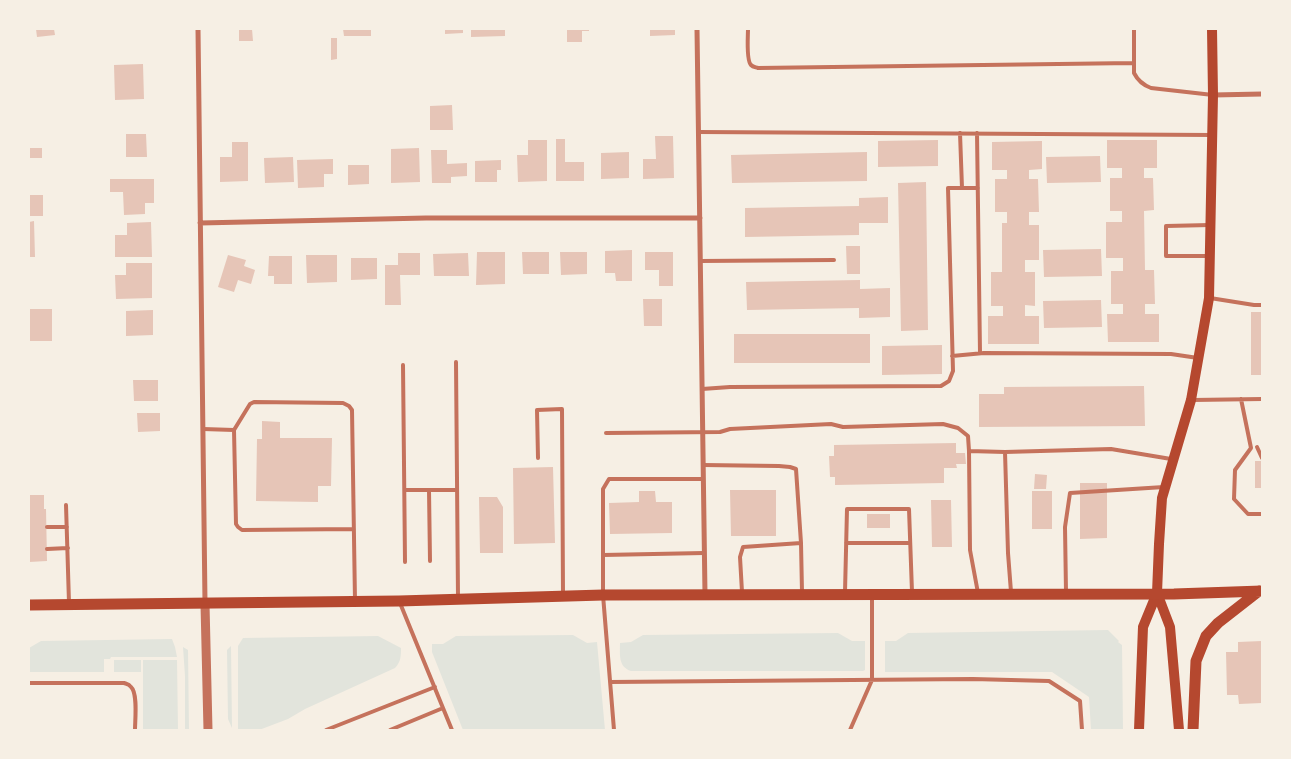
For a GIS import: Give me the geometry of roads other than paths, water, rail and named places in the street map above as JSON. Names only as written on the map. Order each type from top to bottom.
[{"type":"main road","points":[[1139,730],[1143,627],[1157,593],[1162,498],[1191,400],[1209,298],[1212,29]]},
{"type":"main road","points":[[29,605],[355,602],[603,594],[1012,594],[1261,591]]},
{"type":"main road","points":[[1193,730],[1196,661],[1206,636],[1218,622],[1261,591]]},
{"type":"main road","points":[[1157,593],[1170,627],[1180,730]]},
{"type":"street","points":[[198,29],[208,730]]},
{"type":"street","points":[[697,29],[705,594]]},
{"type":"street","points":[[1212,95],[1262,94]]},
{"type":"street","points":[[200,223],[426,218],[700,218]]},
{"type":"lane","points":[[748,29],[749,63],[758,68],[1133,64]]},
{"type":"lane","points":[[1134,29],[1134,73],[1137,79],[1144,85],[1151,88],[1212,95]]},
{"type":"lane","points":[[698,132],[1212,135]]},
{"type":"lane","points":[[960,133],[962,188]]},
{"type":"lane","points":[[977,133],[980,353]]},
{"type":"lane","points":[[702,389],[730,387],[941,386],[949,380],[953,371],[948,188],[978,188]]},
{"type":"lane","points":[[1209,256],[1166,256],[1166,226],[1210,225]]},
{"type":"lane","points":[[700,261],[834,260]]},
{"type":"lane","points":[[1209,298],[1262,305]]},
{"type":"lane","points":[[952,356],[980,353],[1108,353],[1171,354],[1198,358]]},
{"type":"lane","points":[[456,362],[458,600]]},
{"type":"lane","points":[[403,365],[405,562]]},
{"type":"lane","points":[[1241,399],[1251,448],[1236,470],[1234,499],[1248,514],[1262,514]]},
{"type":"lane","points":[[1191,400],[1262,399]]},
{"type":"lane","points":[[354,529],[242,530],[238,527],[236,524],[234,430],[250,404],[254,402],[343,403],[352,410],[354,529],[355,602]]},
{"type":"lane","points":[[538,458],[538,410],[562,409],[563,596]]},
{"type":"lane","points":[[606,433],[720,432],[822,424],[843,427],[943,424],[958,428],[968,436],[970,451],[970,550],[978,594]]},
{"type":"lane","points":[[203,429],[234,430]]},
{"type":"lane","points":[[1257,447],[1262,458]]},
{"type":"lane","points":[[1251,448],[1262,447]]},
{"type":"lane","points":[[970,451],[1110,449],[1174,460]]},
{"type":"lane","points":[[1005,452],[1008,553],[1012,594]]},
{"type":"lane","points":[[703,465],[779,466],[796,469],[802,594]]},
{"type":"lane","points":[[614,730],[603,594],[603,489],[609,479],[703,479]]},
{"type":"lane","points":[[1066,593],[1065,527],[1070,493],[1166,486]]},
{"type":"lane","points":[[404,490],[457,490]]},
{"type":"lane","points":[[430,490],[430,561]]},
{"type":"lane","points":[[66,505],[70,604]]},
{"type":"lane","points":[[845,594],[847,509],[909,509],[912,594]]},
{"type":"lane","points":[[47,527],[67,526]]},
{"type":"lane","points":[[846,543],[910,543]]},
{"type":"lane","points":[[742,594],[740,557],[742,547],[800,544]]},
{"type":"lane","points":[[47,549],[68,548]]},
{"type":"lane","points":[[603,555],[704,553]]},
{"type":"lane","points":[[850,730],[872,680],[872,594]]},
{"type":"lane","points":[[399,601],[452,730]]},
{"type":"lane","points":[[610,682],[973,679],[1049,681],[1080,701],[1082,730]]},
{"type":"lane","points":[[29,683],[128,684],[132,687],[135,694],[135,730]]},
{"type":"lane","points":[[326,730],[435,687]]},
{"type":"lane","points":[[390,730],[444,708]]}]
